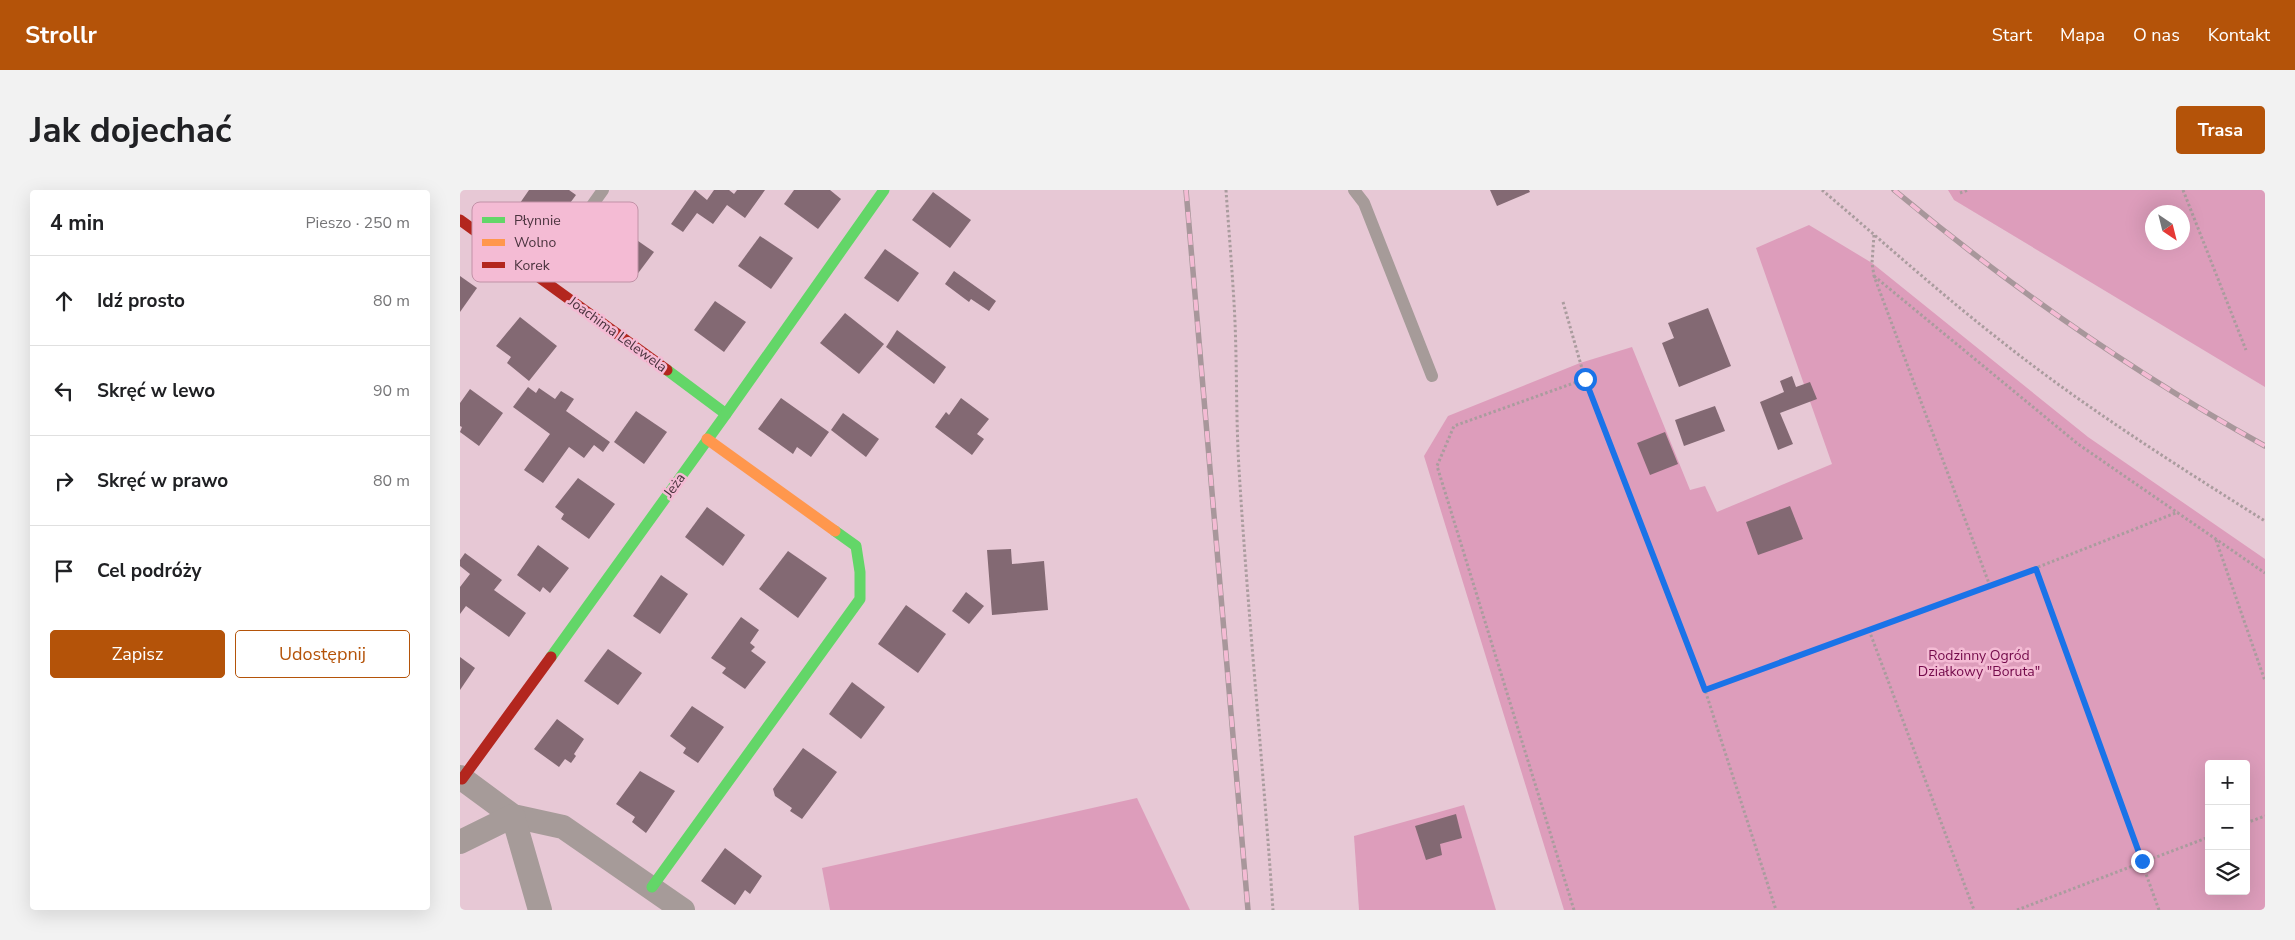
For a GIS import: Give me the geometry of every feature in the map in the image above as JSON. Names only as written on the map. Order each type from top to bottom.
[{"type":"street","name":"Jeża","points":[[461,778],[726,414],[884,190]]},
{"type":"street","name":"Joachima Lelewela","points":[[460,220],[472,228]]},
{"type":"street","name":"Joachima Lelewela","points":[[549,282],[726,414]]},
{"type":"street","points":[[652,887],[860,599],[860,572],[856,546],[707,439]]},
{"type":"street","points":[[461,778],[513,816],[563,827],[683,910]]},
{"type":"street","points":[[460,842],[513,816]]},
{"type":"street","points":[[513,816],[540,910]]},
{"type":"lane","points":[[595,202],[603,190]]},
{"type":"lane","points":[[1354,190],[1364,203],[1432,376]]},
{"type":"path","points":[[1226,190],[1230,229],[1242,515],[1265,779],[1273,910]]},
{"type":"path","points":[[1822,190],[1995,337],[2033,366],[2123,430],[2265,521]]},
{"type":"path","points":[[1960,193],[1968,190]]},
{"type":"path","points":[[2183,190],[2246,350]]},
{"type":"path","points":[[1874,234],[1872,263],[1874,276],[1990,586]]},
{"type":"path","points":[[1874,276],[2078,444],[2265,573]]},
{"type":"path","points":[[1563,302],[1585,379],[1705,690],[1776,910]]},
{"type":"path","points":[[1574,910],[1437,466],[1454,426],[1585,379]]},
{"type":"path","points":[[1705,690],[2036,569],[2178,512]]},
{"type":"path","points":[[2216,540],[2265,681]]},
{"type":"path","points":[[2036,569],[2159,910]]},
{"type":"path","points":[[1869,630],[1974,910]]},
{"type":"path","points":[[2250,822],[2265,816]]},
{"type":"path","points":[[2017,910],[2205,838]]},
{"type":"green space","points":[[1948,190],[2265,190],[2265,387],[1954,200]]},
{"type":"green space","name":"Rodzinny Ogród Działkowy \"Boruta\"","points":[[1809,225],[1872,263],[2088,437],[2265,559],[2265,910],[1564,910],[1424,456],[1448,416],[1580,363],[1632,347],[1690,490],[1705,486],[1717,512],[1832,464],[1756,248]]},
{"type":"green space","points":[[1137,798],[1190,910],[830,910],[822,868]]},
{"type":"green space","points":[[1464,805],[1496,910],[1359,910],[1354,836]]},
{"type":"building","points":[[529,190],[569,190],[576,195],[571,202],[521,202]]},
{"type":"building","points":[[695,190],[707,200],[714,190],[729,190],[734,194],[737,190],[765,190],[745,218],[727,205],[713,224],[697,213],[683,232],[671,224]]},
{"type":"building","points":[[794,190],[830,190],[841,199],[818,229],[784,204]]},
{"type":"building","points":[[1490,190],[1529,190],[1530,192],[1497,206]]},
{"type":"building","points":[[933,192],[971,220],[950,248],[912,220]]},
{"type":"building","points":[[760,236],[793,258],[771,289],[738,266]]},
{"type":"building","points":[[638,241],[654,252],[638,273]]},
{"type":"building","points":[[885,249],[919,273],[898,302],[864,278]]},
{"type":"building","points":[[954,271],[996,301],[989,311],[971,299],[969,302],[945,284]]},
{"type":"building","points":[[460,276],[477,288],[460,312]]},
{"type":"building","points":[[715,301],[746,322],[724,352],[694,330]]},
{"type":"building","points":[[1708,308],[1731,366],[1679,387],[1662,343],[1674,338],[1668,323]]},
{"type":"building","points":[[845,313],[884,344],[859,374],[820,343]]},
{"type":"building","points":[[520,317],[557,346],[529,381],[507,363],[511,357],[496,346]]},
{"type":"building","points":[[897,330],[946,367],[934,384],[886,347]]},
{"type":"building","points":[[1792,376],[1796,387],[1810,382],[1817,399],[1780,413],[1793,444],[1778,450],[1760,402],[1784,392],[1780,381]]},
{"type":"building","points":[[528,387],[536,393],[539,388],[555,399],[561,391],[574,399],[566,411],[610,442],[603,452],[594,445],[584,458],[569,447],[543,483],[524,470],[550,434],[513,407]]},
{"type":"building","points":[[470,389],[503,413],[479,446],[460,432],[462,427],[460,426],[460,403]]},
{"type":"building","points":[[781,398],[829,432],[811,457],[797,447],[793,454],[758,429]]},
{"type":"building","points":[[961,398],[989,419],[977,434],[984,439],[972,455],[935,427],[946,412],[949,415]]},
{"type":"building","points":[[1715,406],[1725,431],[1684,446],[1675,420]]},
{"type":"building","points":[[636,411],[667,432],[644,464],[614,442]]},
{"type":"building","points":[[843,413],[879,439],[866,457],[831,430]]},
{"type":"building","points":[[1665,432],[1678,464],[1650,475],[1637,443]]},
{"type":"building","points":[[578,478],[615,504],[589,539],[561,519],[564,514],[555,507]]},
{"type":"building","points":[[1790,506],[1803,539],[1758,555],[1746,522]]},
{"type":"building","points":[[707,507],[745,535],[723,566],[685,537]]},
{"type":"building","points":[[538,545],[569,568],[550,593],[543,587],[540,592],[517,575]]},
{"type":"building","points":[[1011,549],[1012,564],[1044,561],[1048,610],[992,615],[987,550]]},
{"type":"building","points":[[788,551],[827,578],[798,618],[759,589]]},
{"type":"building","points":[[465,553],[502,580],[494,590],[526,613],[509,637],[466,606],[460,614],[460,587],[470,574],[460,566],[460,560]]},
{"type":"building","points":[[661,575],[688,594],[660,634],[633,616]]},
{"type":"building","points":[[966,592],[984,606],[969,624],[952,611]]},
{"type":"building","points":[[906,605],[946,634],[918,673],[878,644]]},
{"type":"building","points":[[741,617],[759,630],[750,643],[755,647],[751,651],[766,662],[745,689],[722,673],[726,668],[711,658]]},
{"type":"building","points":[[608,649],[642,673],[618,705],[584,681]]},
{"type":"building","points":[[460,657],[475,668],[460,690]]},
{"type":"building","points":[[852,682],[885,707],[861,739],[829,714]]},
{"type":"building","points":[[692,706],[724,727],[698,763],[683,753],[686,748],[670,736]]},
{"type":"building","points":[[557,719],[584,739],[574,754],[576,756],[571,763],[565,759],[559,767],[534,749]]},
{"type":"building","points":[[803,748],[837,772],[802,819],[790,811],[792,808],[775,796],[773,789]]},
{"type":"building","points":[[640,771],[675,791],[646,833],[632,822],[635,817],[616,804]]},
{"type":"building","points":[[1456,814],[1462,838],[1440,844],[1442,855],[1426,860],[1415,826]]},
{"type":"building","points":[[725,848],[762,876],[750,894],[745,890],[735,905],[701,881]]},
{"type":"railway","points":[[1186,190],[1248,910]]},
{"type":"railway","points":[[1894,190],[1982,260],[2074,327],[2168,389],[2265,446]]},
{"type":"traffic: fast","points":[[551,657],[884,190]]},
{"type":"traffic: fast","points":[[667,370],[726,414]]},
{"type":"traffic: fast","points":[[652,887],[860,599],[860,572],[856,546],[835,531]]},
{"type":"traffic: slow","points":[[707,439],[835,531]]},
{"type":"traffic: jam","points":[[460,220],[472,229]]},
{"type":"traffic: jam","points":[[546,282],[667,370]]},
{"type":"traffic: jam","points":[[462,779],[551,657]]},
{"type":"route","points":[[1585,379],[1705,690],[2036,569],[2142,861]]}]
